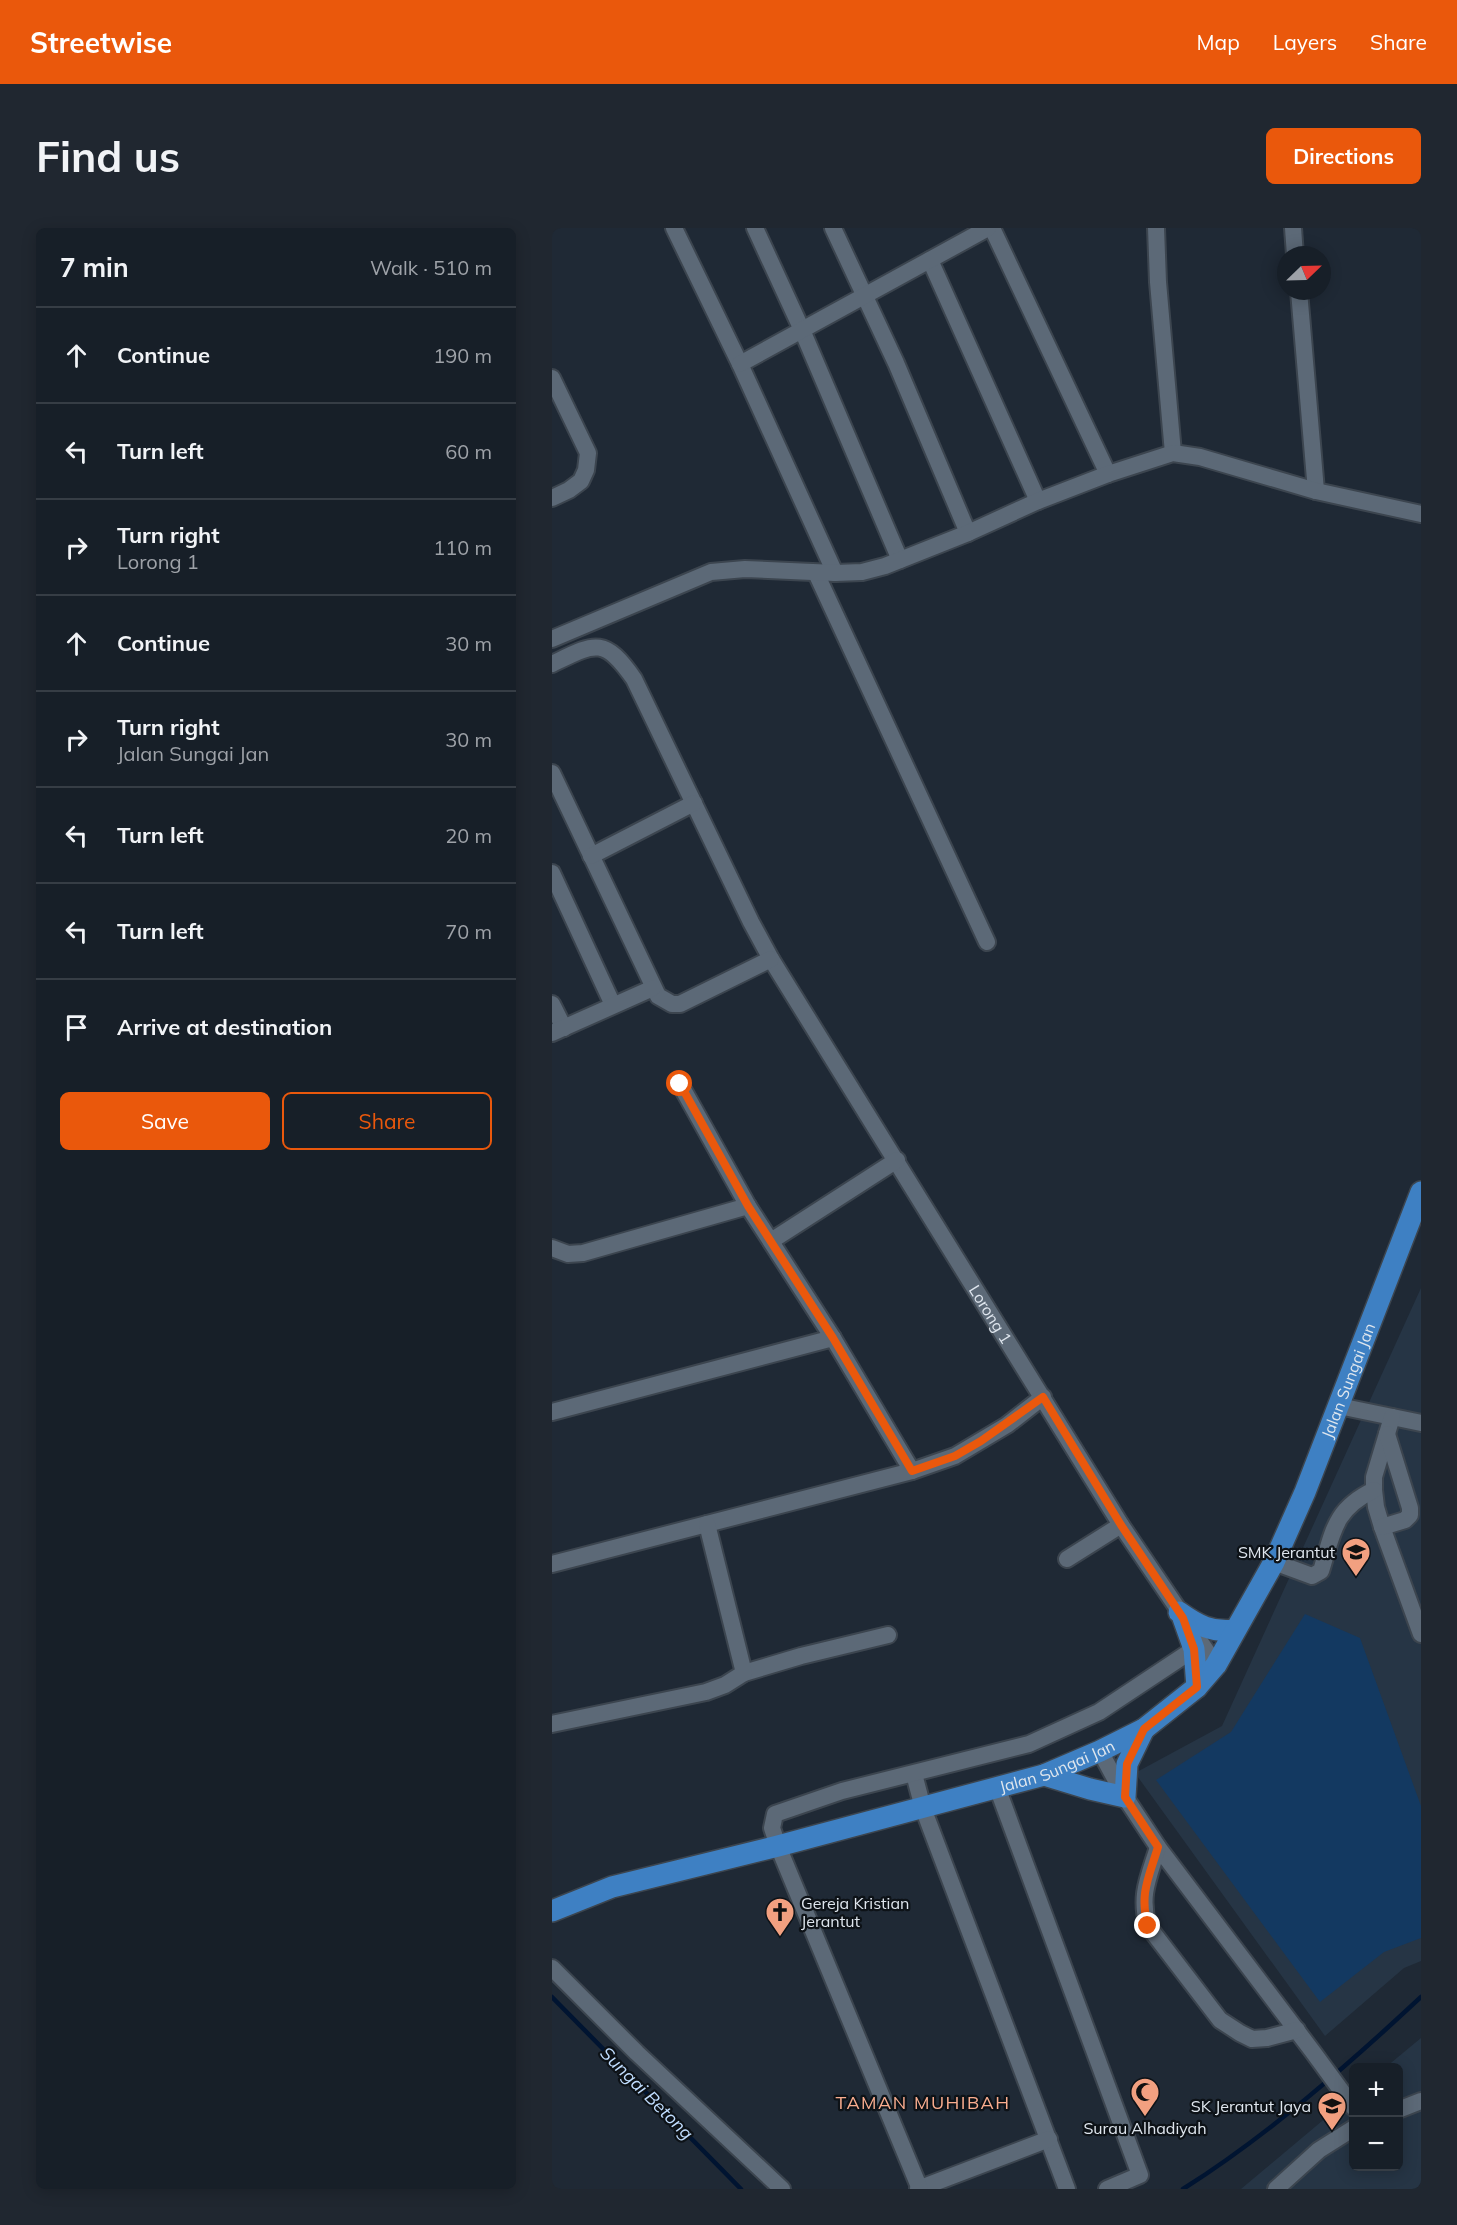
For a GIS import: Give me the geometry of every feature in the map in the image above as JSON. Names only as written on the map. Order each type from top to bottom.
[{"type":"main road","name":"Jalan Sungai Jan","points":[[552,1911],[612,1887],[778,1846],[1044,1775],[1144,1729],[1197,1687],[1216,1665],[1274,1562],[1305,1492],[1421,1192]]},
{"type":"main road","points":[[1181,1615],[1197,1625],[1211,1629],[1235,1630]]},
{"type":"main road","points":[[1181,1615],[1194,1649],[1197,1687]]},
{"type":"main road","points":[[1044,1775],[1090,1790],[1125,1797],[1127,1764],[1144,1729]]},
{"type":"street","points":[[674,228],[740,364],[835,573]]},
{"type":"street","points":[[755,228],[802,330],[900,560]]},
{"type":"street","points":[[833,228],[896,363],[969,533]]},
{"type":"street","points":[[740,364],[990,228],[1108,474]]},
{"type":"street","points":[[1156,228],[1158,282],[1173,453]]},
{"type":"street","points":[[1293,228],[1294,246]]},
{"type":"street","points":[[930,260],[1038,501]]},
{"type":"street","points":[[1300,300],[1316,491]]},
{"type":"street","points":[[552,378],[588,453],[586,470],[581,481],[552,498]]},
{"type":"street","points":[[552,639],[711,572],[746,569],[816,573],[862,572],[969,533],[1038,501],[1108,474],[1173,453],[1200,457],[1316,491],[1421,514]]},
{"type":"street","points":[[816,573],[987,942]]},
{"type":"street","name":"Lorong 1","points":[[552,664],[583,650],[599,646],[611,651],[634,679],[771,959],[1121,1525],[1216,1665]]},
{"type":"street","points":[[552,773],[557,796],[591,856],[658,996],[665,1001],[680,1004],[771,959]]},
{"type":"street","points":[[591,856],[694,803]]},
{"type":"street","points":[[552,873],[613,1005]]},
{"type":"street","points":[[552,1004],[558,1030],[653,988]]},
{"type":"street","points":[[680,1084],[748,1206],[833,1338],[912,1471]]},
{"type":"street","points":[[771,1241],[897,1160]]},
{"type":"street","points":[[552,1248],[568,1254],[583,1253],[748,1206]]},
{"type":"street","points":[[552,1412],[833,1338]]},
{"type":"street","points":[[552,1564],[912,1471],[955,1456],[1006,1425],[1043,1397]]},
{"type":"street","points":[[1339,1406],[1421,1423]]},
{"type":"street","points":[[1392,1417],[1374,1477],[1376,1507],[1421,1634]]},
{"type":"street","points":[[1382,1527],[1405,1520],[1410,1515],[1410,1508],[1386,1434]]},
{"type":"street","points":[[1274,1562],[1312,1576],[1321,1571],[1334,1528],[1346,1509],[1356,1498],[1374,1490]]},
{"type":"street","points":[[707,1524],[744,1673]]},
{"type":"street","points":[[1067,1559],[1121,1525]]},
{"type":"street","points":[[552,1724],[706,1692],[725,1685],[744,1673],[801,1656],[888,1635]]},
{"type":"street","points":[[1049,2139],[920,2189],[778,1846],[772,1828],[775,1814],[842,1791],[1029,1744],[1099,1712],[1194,1649]]},
{"type":"street","points":[[1100,1751],[1125,1797],[1158,1847],[1349,2102]]},
{"type":"street","points":[[914,1774],[923,1808],[1067,2189]]},
{"type":"street","points":[[997,1787],[1140,2175],[1107,2189]]},
{"type":"street","points":[[1158,1847],[1143,1896],[1144,1913],[1148,1926],[1220,2020],[1252,2039],[1297,2030]]},
{"type":"street","points":[[552,1968],[637,2054],[783,2189]]},
{"type":"street","points":[[1403,2108],[1421,2101]]},
{"type":"street","points":[[1276,2189],[1319,2150],[1349,2131]]},
{"type":"shaded area","name":"SMK Jerantut","points":[[1421,1288],[1421,1961],[1404,1968],[1325,2036],[1135,1773],[1222,1726]]},
{"type":"shaded area","points":[[1305,1614],[1360,1638],[1421,1806],[1421,1938],[1384,1952],[1320,2002],[1156,1780],[1231,1732]]},
{"type":"shaded area","name":"SK Jerantut Jaya","points":[[1421,2038],[1421,2189],[1241,2189],[1349,2098],[1349,2171],[1403,2171],[1403,2063],[1391,2063]]},
{"type":"waterway","name":"Sungai Betong","points":[[552,1997],[741,2189]]},
{"type":"waterway","name":"Sungai Betong","points":[[1183,2189],[1245,2146],[1306,2099],[1421,1997]]},
{"type":"place","name":"SMK Jerantut","points":[[1356,1578]]},
{"type":"place","name":"Gereja Kristian Jerantut","points":[[780,1938]]},
{"type":"place","name":"Surau Alhadiyah","points":[[1145,2118]]},
{"type":"place","name":"SK Jerantut Jaya","points":[[1332,2132]]},
{"type":"district","name":"TAMAN MUHIBAH","points":[[923,2102]]},
{"type":"route","points":[[680,1084],[748,1206],[833,1338],[912,1471],[955,1456],[1006,1425],[1043,1397],[1121,1525],[1183,1618],[1194,1649],[1197,1687],[1144,1729],[1127,1764],[1125,1797],[1158,1847],[1143,1896],[1144,1913],[1148,1926]]}]
